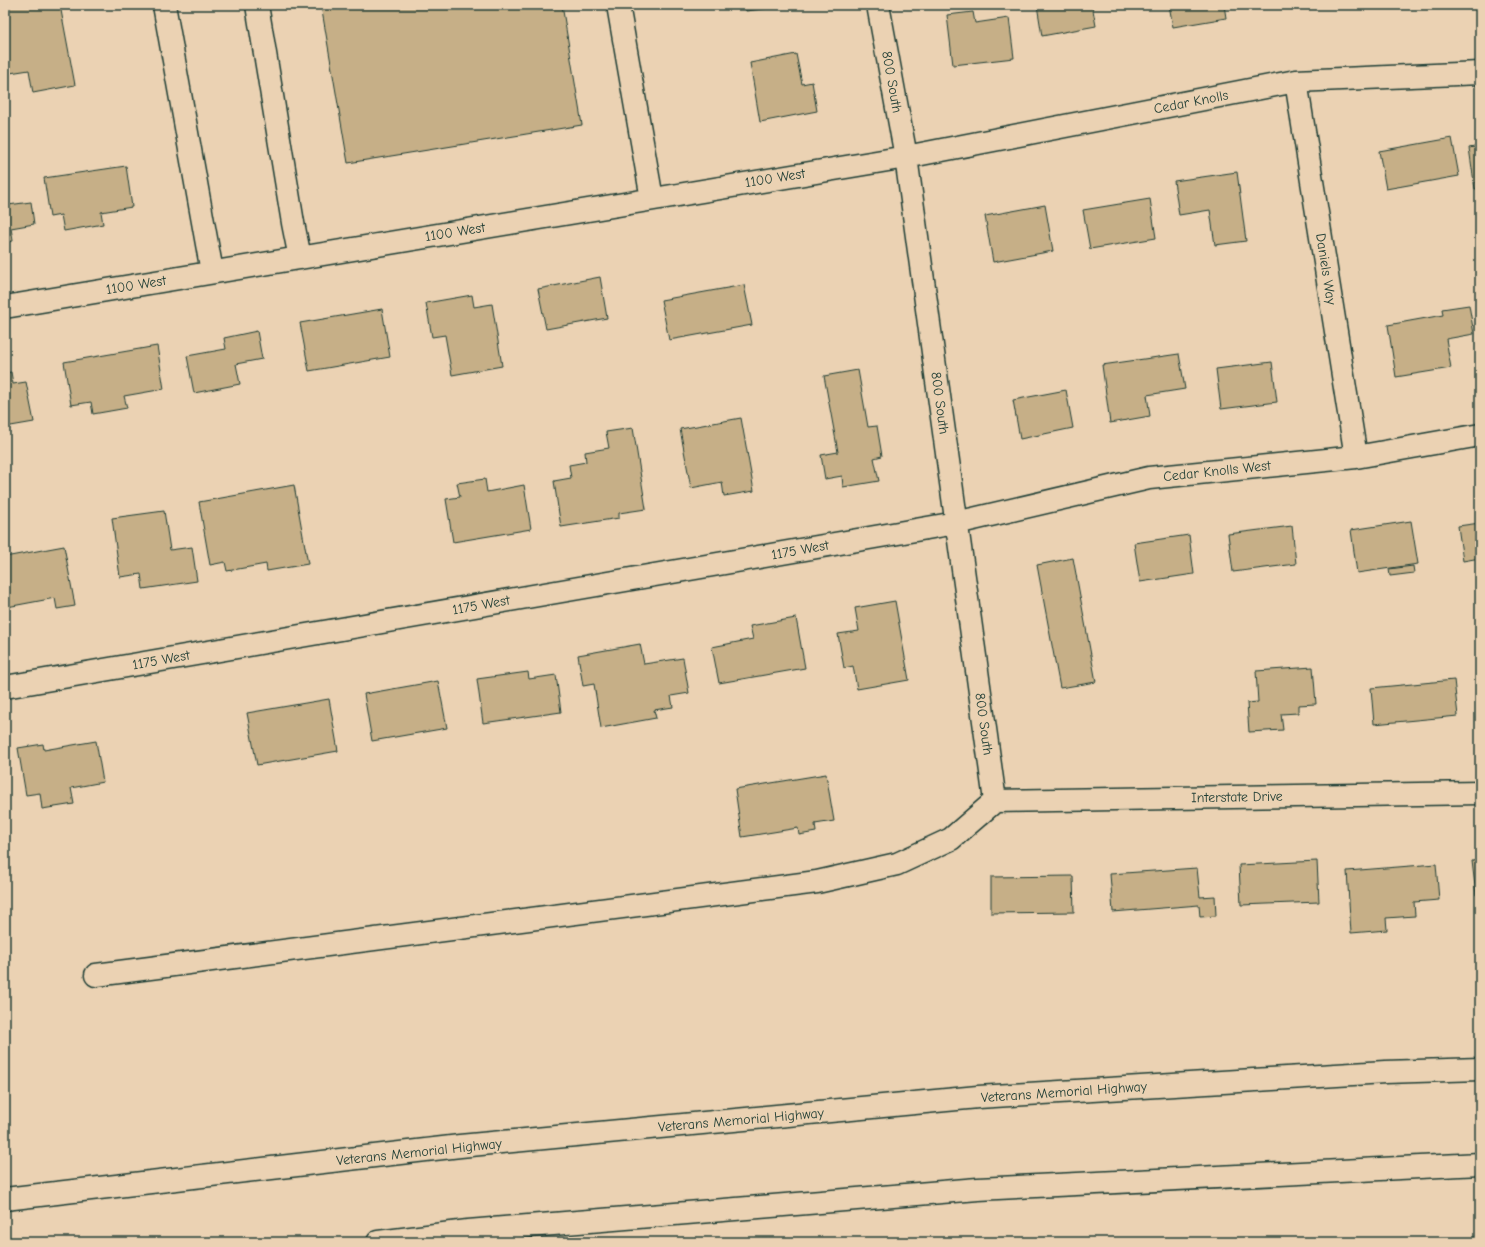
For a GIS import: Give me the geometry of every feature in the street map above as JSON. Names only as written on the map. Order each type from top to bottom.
[{"type":"main road","points":[[164,5],[212,272]]},
{"type":"main road","points":[[258,5],[300,258]]},
{"type":"main road","points":[[618,5],[652,199]]},
{"type":"main road","name":"800 South","points":[[878,5],[906,157],[995,801]]},
{"type":"main road","name":"Cedar Knolls","points":[[906,157],[1296,81],[1480,73]]},
{"type":"main road","name":"Daniels Way","points":[[1296,81],[1356,457]]},
{"type":"main road","name":"1100 West","points":[[5,307],[906,157]]},
{"type":"main road","name":"Cedar Knolls West","points":[[956,523],[1149,478],[1356,457],[1480,435]]},
{"type":"main road","name":"1175 West","points":[[5,687],[956,523]]},
{"type":"main road","name":"Interstate Drive","points":[[995,801],[1480,793]]},
{"type":"main road","points":[[96,975],[817,882],[897,864],[951,839],[995,801]]},
{"type":"main road","name":"Veterans Memorial Highway","points":[[5,1198],[460,1146],[978,1097],[1384,1072],[1480,1069]]},
{"type":"main road","points":[[378,1242],[468,1231],[978,1189],[1480,1164]]},
{"type":"building","points":[[5,5],[60,5],[75,85],[33,93],[29,70],[10,73],[5,44]]},
{"type":"building","points":[[321,5],[562,5],[582,125],[348,163]]},
{"type":"building","points":[[745,5],[787,5],[787,6],[746,11]]},
{"type":"building","points":[[1037,5],[1092,5],[1096,26],[1042,36]]},
{"type":"building","points":[[1169,5],[1224,5],[1226,18],[1173,27]]},
{"type":"building","points":[[973,12],[975,23],[1009,18],[1014,58],[953,65],[947,15]]},
{"type":"building","points":[[796,54],[802,84],[812,82],[817,111],[760,122],[750,63]]},
{"type":"building","points":[[1452,138],[1459,176],[1386,189],[1379,151]]},
{"type":"building","points":[[1480,146],[1480,188],[1475,189],[1469,148]]},
{"type":"building","points":[[126,166],[132,207],[101,212],[103,224],[64,231],[61,215],[50,217],[44,178]]},
{"type":"building","points":[[1237,172],[1246,241],[1215,245],[1210,210],[1179,215],[1174,181]]},
{"type":"building","points":[[6,191],[8,205],[31,202],[34,224],[11,228],[13,241],[5,242]]},
{"type":"building","points":[[1150,199],[1156,238],[1090,249],[1083,210]]},
{"type":"building","points":[[1045,205],[1053,251],[993,262],[985,216]]},
{"type":"building","points":[[600,277],[607,318],[546,329],[538,289]]},
{"type":"building","points":[[744,285],[752,325],[669,340],[661,300]]},
{"type":"building","points":[[472,295],[474,307],[492,304],[502,366],[452,375],[445,335],[432,337],[426,303]]},
{"type":"building","points":[[1469,305],[1474,334],[1446,339],[1451,368],[1396,377],[1388,325],[1443,315],[1442,309]]},
{"type":"building","points":[[382,309],[390,357],[309,371],[300,323]]},
{"type":"building","points":[[257,331],[262,359],[236,364],[240,384],[194,393],[187,356],[226,349],[224,338]]},
{"type":"building","points":[[157,346],[164,389],[124,396],[127,408],[93,414],[91,402],[71,405],[64,362]]},
{"type":"building","points":[[1179,354],[1185,389],[1147,395],[1150,416],[1110,423],[1102,365]]},
{"type":"building","points":[[1272,362],[1277,402],[1221,409],[1216,369]]},
{"type":"building","points":[[858,370],[868,427],[877,426],[882,456],[874,458],[879,481],[843,487],[842,476],[825,479],[821,455],[838,452],[824,376]]},
{"type":"building","points":[[11,372],[13,384],[26,382],[34,422],[5,427],[5,373]]},
{"type":"building","points":[[1066,390],[1073,428],[1020,439],[1013,400]]},
{"type":"building","points":[[741,418],[754,491],[724,496],[722,482],[691,488],[680,429]]},
{"type":"building","points":[[633,428],[646,509],[619,513],[619,518],[561,527],[554,481],[571,478],[569,465],[586,462],[585,452],[609,448],[606,432]]},
{"type":"building","points":[[485,479],[487,492],[524,485],[531,529],[453,542],[446,499],[460,497],[457,483]]},
{"type":"building","points":[[294,485],[308,564],[267,571],[266,564],[227,571],[225,562],[210,565],[199,502]]},
{"type":"building","points":[[164,511],[170,550],[192,547],[197,581],[143,589],[141,574],[120,577],[112,518]]},
{"type":"building","points":[[1411,521],[1418,564],[1357,573],[1351,530]]},
{"type":"building","points":[[1480,523],[1480,558],[1463,561],[1458,526]]},
{"type":"building","points":[[1292,526],[1296,564],[1233,572],[1228,534]]},
{"type":"building","points":[[1189,535],[1194,574],[1140,582],[1134,543]]},
{"type":"building","points":[[64,546],[75,606],[57,609],[55,598],[7,607],[5,596],[5,557]]},
{"type":"building","points":[[1073,558],[1096,682],[1060,688],[1037,565]]},
{"type":"building","points":[[1413,566],[1414,573],[1390,576],[1389,569]]},
{"type":"building","points":[[895,601],[909,680],[857,689],[853,666],[844,668],[838,634],[859,631],[855,608]]},
{"type":"building","points":[[796,618],[805,668],[719,683],[712,647],[753,639],[750,626]]},
{"type":"building","points":[[640,644],[644,664],[683,658],[689,693],[671,696],[673,707],[654,710],[656,718],[601,728],[594,684],[583,686],[578,655]]},
{"type":"building","points":[[1313,667],[1316,704],[1298,705],[1298,713],[1281,714],[1283,730],[1249,732],[1247,703],[1258,702],[1256,671]]},
{"type":"building","points":[[528,672],[529,679],[556,675],[561,712],[483,723],[477,679]]},
{"type":"building","points":[[1454,680],[1458,716],[1374,724],[1371,688]]},
{"type":"building","points":[[438,681],[447,728],[372,741],[364,694]]},
{"type":"building","points":[[329,699],[338,751],[257,765],[247,713]]},
{"type":"building","points":[[96,741],[103,782],[71,788],[74,804],[42,809],[40,793],[26,795],[18,748],[43,744],[44,750]]},
{"type":"building","points":[[826,774],[834,821],[815,824],[816,832],[799,835],[798,828],[742,837],[735,789]]},
{"type":"building","points":[[1480,860],[1480,895],[1476,895],[1472,861]]},
{"type":"building","points":[[1317,861],[1319,902],[1241,905],[1239,865]]},
{"type":"building","points":[[1436,864],[1439,900],[1414,902],[1415,916],[1386,918],[1387,930],[1351,933],[1347,871]]},
{"type":"building","points":[[1197,868],[1200,897],[1215,896],[1216,916],[1200,917],[1199,905],[1113,912],[1110,874]]},
{"type":"building","points":[[1073,876],[1074,912],[991,913],[991,877]]}]
